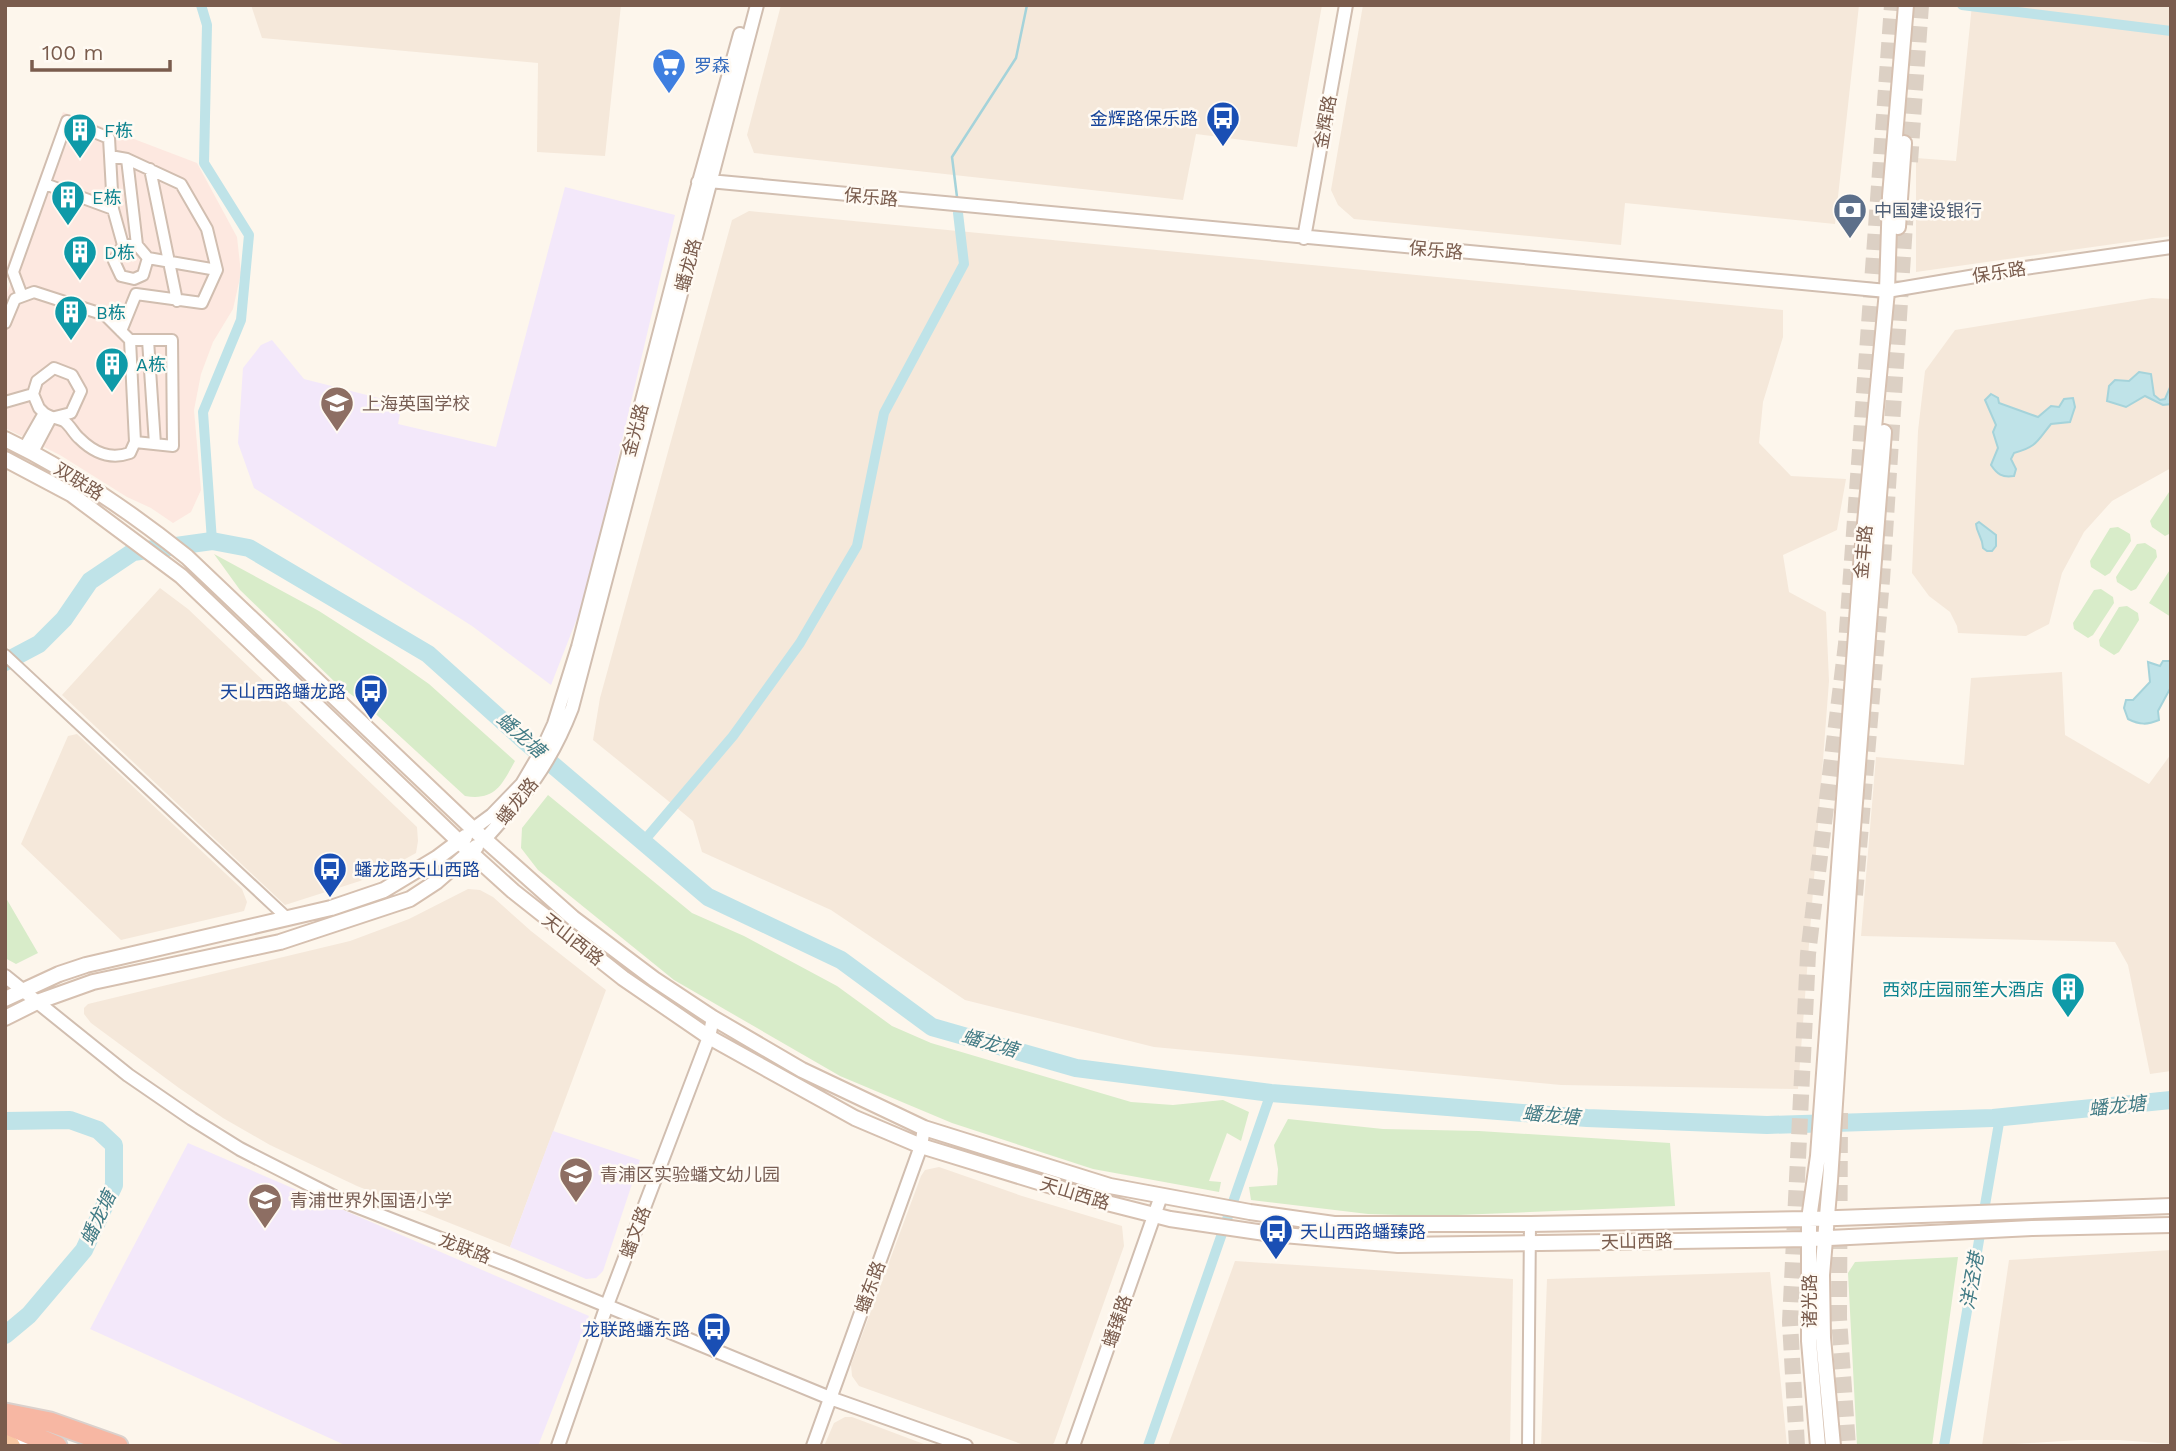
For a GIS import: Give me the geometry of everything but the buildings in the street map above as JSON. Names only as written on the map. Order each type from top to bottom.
[{"type":"highway","points":[[5,1419],[80,1438],[99,1446]]},
{"type":"highway","points":[[5,1419],[57,1446]]},
{"type":"highway","points":[[5,1419],[50,1422],[118,1446]]},
{"type":"highway","points":[[5,1443],[11,1446]]},
{"type":"main road","name":"金丰路","points":[[1825,1156],[1861,565],[1891,290],[1890,196],[1911,8]]},
{"type":"main road","name":"双联路","points":[[5,439],[28,450],[150,528],[187,557]]},
{"type":"main road","name":"天山西路","points":[[5,459],[71,494],[181,576],[471,853],[513,891],[623,978],[709,1037],[855,1118],[920,1146],[1154,1215],[1245,1229],[1398,1245],[1809,1239],[2032,1228],[2171,1225]]},
{"type":"main road","name":"天山西路","points":[[187,557],[473,829],[573,918],[654,979],[713,1018],[802,1070],[924,1128],[1110,1186],[1250,1212],[1334,1224],[1809,1219],[2171,1206]]},
{"type":"main road","name":"蟠龙路","points":[[5,999],[59,974],[86,965],[331,908],[384,890],[459,842],[473,829]]},
{"type":"main road","name":"蟠龙路","points":[[5,1018],[37,1002],[93,982],[280,942],[410,899],[436,883],[485,839]]},
{"type":"main road","points":[[1825,1156],[1827,1218],[1822,1275],[1823,1338],[1833,1446]]},
{"type":"main road","name":"诸光路","points":[[1818,1446],[1809,1341],[1809,1219],[1825,1156]]},
{"type":"main road","points":[[5,1436],[32,1446]]},
{"type":"street","points":[[704,182],[748,5]]},
{"type":"street","points":[[704,182],[757,5]]},
{"type":"street","name":"金辉路","points":[[1304,238],[1346,5]]},
{"type":"street","points":[[22,296],[13,272],[67,121],[109,138],[113,209],[123,245],[114,261],[121,276],[134,279],[143,275],[148,258]]},
{"type":"street","points":[[110,156],[127,159],[181,184],[207,229],[216,270],[202,303],[136,294]]},
{"type":"street","points":[[127,159],[138,245],[148,258],[216,270]]},
{"type":"street","points":[[150,169],[177,301]]},
{"type":"street","name":"保乐路","points":[[704,182],[1891,290],[2171,247]]},
{"type":"street","name":"蟠龙路","points":[[485,839],[526,786],[572,708],[704,182]]},
{"type":"street","points":[[45,184],[113,209]]},
{"type":"street","points":[[123,245],[138,245]]},
{"type":"street","points":[[121,331],[136,294],[134,279]]},
{"type":"street","points":[[5,323],[15,299],[34,292],[105,315],[130,340],[135,442],[130,453],[117,457],[103,455],[79,439],[65,422],[48,416],[39,408],[33,394],[37,381],[54,368],[72,376],[81,391],[71,413],[48,416]]},
{"type":"street","points":[[130,340],[172,340],[173,446],[135,442]]},
{"type":"street","points":[[148,340],[155,444]]},
{"type":"street","points":[[5,402],[33,394]]},
{"type":"street","points":[[28,450],[48,416]]},
{"type":"street","points":[[5,655],[286,917]]},
{"type":"street","points":[[473,829],[526,786]]},
{"type":"street","name":"龙联路","points":[[5,976],[128,1075],[240,1149],[338,1199],[607,1305],[830,1398],[966,1446]]},
{"type":"street","name":"蟠文路","points":[[558,1446],[607,1305],[709,1037],[713,1018]]},
{"type":"street","name":"蟠东路","points":[[813,1446],[920,1146],[924,1128]]},
{"type":"street","name":"蟠臻路","points":[[1073,1446],[1161,1196]]},
{"type":"street","points":[[1528,1446],[1530,1224]]},
{"type":"shaded area","points":[[251,5],[621,5],[605,156],[537,152],[538,63],[262,38]]},
{"type":"shaded area","points":[[781,5],[1322,5],[1297,147],[1196,134],[1183,200],[754,153],[747,135]]},
{"type":"shaded area","points":[[1363,5],[1859,5],[1835,224],[1625,203],[1621,245],[1354,219],[1338,205],[1331,190]]},
{"type":"shaded area","points":[[1972,5],[2171,5],[2171,236],[1916,272],[1916,158],[1956,161]]},
{"type":"shaded area","points":[[63,112],[197,163],[237,237],[241,273],[233,309],[213,342],[201,374],[194,410],[201,490],[191,512],[173,523],[60,455],[5,428],[5,298],[12,280],[5,277],[5,272]]},
{"type":"shaded area","name":"上海英国学校","points":[[565,187],[675,215],[585,598],[551,685],[472,626],[254,488],[238,443],[243,368],[261,345],[272,340],[304,379],[402,404],[398,424],[496,447]]},
{"type":"shaded area","points":[[749,211],[1783,310],[1783,337],[1763,402],[1759,443],[1791,476],[1846,479],[1837,530],[1783,555],[1789,592],[1826,612],[1829,681],[1798,1089],[1561,1085],[1154,1047],[965,1000],[831,910],[702,852],[693,821],[593,740],[600,698],[732,220]]},
{"type":"shaded area","points":[[2152,298],[2171,299],[2171,468],[2112,501],[2084,532],[2062,573],[2049,624],[2026,636],[1958,633],[1950,612],[1929,596],[1912,573],[1918,431],[1925,371],[1955,330]]},
{"type":"shaded area","points":[[160,588],[188,609],[417,827],[416,853],[360,881],[285,905],[62,695]]},
{"type":"shaded area","points":[[2062,672],[2065,735],[2149,784],[2171,754],[2171,1071],[2150,1074],[2128,965],[2115,942],[1861,936],[1876,757],[1964,765],[1971,678]]},
{"type":"shaded area","points":[[77,734],[242,889],[247,902],[244,911],[121,940],[21,844],[68,736]]},
{"type":"shaded area","points":[[468,889],[480,890],[493,897],[531,931],[606,990],[510,1247],[357,1186],[270,1145],[179,1088],[91,1023],[84,1014],[84,1008],[88,1004],[350,941],[409,919]]},
{"type":"shaded area","name":"青浦区实验蟠文幼儿园","points":[[553,1131],[640,1160],[603,1271],[596,1278],[586,1279],[510,1247]]},
{"type":"shaded area","name":"青浦世界外国语小学","points":[[188,1143],[589,1316],[538,1446],[347,1446],[90,1329]]},
{"type":"shaded area","points":[[939,1167],[1022,1196],[1122,1226],[1124,1246],[1054,1443],[1050,1446],[1024,1445],[859,1386],[852,1376],[851,1365],[921,1176],[925,1170]]},
{"type":"shaded area","points":[[2171,1250],[2171,1444],[2079,1440],[1982,1446],[2009,1260]]},
{"type":"shaded area","points":[[1235,1261],[1513,1279],[1510,1446],[1168,1446]]},
{"type":"shaded area","points":[[1770,1272],[1787,1446],[1541,1446],[1547,1279]]},
{"type":"shaded area","points":[[845,1417],[852,1417],[929,1446],[824,1446],[834,1423]]},
{"type":"green space","points":[[2171,489],[2171,533],[2165,536],[2152,527],[2150,521]]},
{"type":"green space","points":[[2118,527],[2130,534],[2131,541],[2110,573],[2105,576],[2091,567],[2090,561],[2110,528]]},
{"type":"green space","points":[[2145,543],[2156,550],[2157,557],[2136,589],[2131,591],[2117,582],[2116,577],[2137,544]]},
{"type":"green space","points":[[214,554],[319,611],[429,684],[515,761],[502,784],[484,796],[465,796],[367,706],[338,685],[240,590]]},
{"type":"green space","points":[[2171,568],[2171,617],[2149,603]]},
{"type":"green space","points":[[2101,589],[2113,597],[2114,603],[2093,635],[2088,638],[2074,629],[2073,623],[2094,590]]},
{"type":"green space","points":[[2127,606],[2138,613],[2139,620],[2119,652],[2114,655],[2100,646],[2099,640],[2119,607]]},
{"type":"green space","points":[[548,795],[692,913],[744,936],[837,986],[892,1026],[931,1043],[1131,1102],[1173,1105],[1223,1100],[1249,1112],[1241,1141],[1227,1133],[1209,1181],[1221,1182],[1219,1192],[1093,1169],[952,1123],[840,1076],[674,980],[538,870],[521,848],[522,828]]},
{"type":"green space","points":[[6,898],[38,953],[16,964],[5,958]]},
{"type":"green space","points":[[1288,1119],[1383,1129],[1479,1131],[1670,1143],[1675,1206],[1433,1216],[1368,1214],[1251,1200],[1249,1187],[1277,1185],[1278,1169],[1274,1145]]},
{"type":"green space","points":[[1958,1257],[1932,1446],[1857,1446],[1848,1273],[1855,1262]]},
{"type":"water","points":[[2139,372],[2151,374],[2154,395],[2160,400],[2165,399],[2171,385],[2171,404],[2163,405],[2145,396],[2126,407],[2107,401],[2109,386],[2115,380],[2129,381]]},
{"type":"water","points":[[1991,394],[1998,398],[1999,403],[2038,417],[2051,406],[2059,407],[2064,399],[2073,398],[2075,407],[2070,422],[2051,424],[2032,446],[2014,453],[2011,459],[2016,469],[2014,476],[2000,475],[1991,465],[1998,448],[1993,432],[1996,425],[1985,400]]},
{"type":"water","points":[[1979,522],[1996,535],[1996,546],[1992,551],[1983,548],[1976,524]]},
{"type":"water","points":[[2163,661],[2171,661],[2171,687],[2158,711],[2159,720],[2143,724],[2128,719],[2124,708],[2126,700],[2133,700],[2150,682],[2148,662],[2160,666]]},
{"type":"waterway","points":[[201,5],[207,25],[204,163],[249,235],[241,320],[203,412],[212,541]]},
{"type":"waterway","points":[[957,197],[952,157],[1016,58],[1027,5]]},
{"type":"waterway","points":[[1962,5],[2171,31]]},
{"type":"waterway","points":[[643,842],[733,736],[800,643],[857,546],[884,413],[964,264],[958,213]]},
{"type":"waterway","name":"蟠龙塘","points":[[5,662],[39,644],[64,619],[90,581],[133,552],[212,541],[249,548],[428,654],[527,743],[708,897],[841,960],[932,1027],[1076,1068],[1271,1093],[1587,1118],[1767,1125],[1993,1118],[2171,1100]]},
{"type":"waterway","points":[[1148,1446],[1271,1093]]},
{"type":"waterway","name":"洋泾港","points":[[1944,1446],[2000,1117]]},
{"type":"waterway","name":"蟠龙塘","points":[[5,1121],[70,1120],[98,1130],[114,1145],[114,1185],[84,1250],[29,1315],[5,1335]]},
{"type":"tunnel","points":[[1797,1446],[1790,1322],[1808,954],[1846,644],[1892,5]]},
{"type":"tunnel","points":[[1910,162],[1921,5]]},
{"type":"tunnel","points":[[1855,895],[1882,580],[1906,209]]},
{"type":"tunnel","points":[[1840,1113],[1839,1318],[1848,1446]]},
{"type":"place","name":"罗森","points":[[669,95]]},
{"type":"place","name":"金辉路保乐路","points":[[1223,148]]},
{"type":"place","name":"F栋","points":[[80,160]]},
{"type":"place","name":"E栋","points":[[68,227]]},
{"type":"place","name":"中国建设银行","points":[[1850,240]]},
{"type":"place","name":"D栋","points":[[80,282]]},
{"type":"place","name":"B栋","points":[[71,342]]},
{"type":"place","name":"A栋","points":[[112,394]]},
{"type":"place","name":"上海英国学校","points":[[337,433]]},
{"type":"place","name":"天山西路蟠龙路","points":[[371,721]]},
{"type":"place","name":"蟠龙路天山西路","points":[[330,899]]},
{"type":"place","name":"西郊庄园丽笙大酒店","points":[[2068,1019]]},
{"type":"place","name":"青浦区实验蟠文幼儿园","points":[[576,1204]]},
{"type":"place","name":"青浦世界外国语小学","points":[[265,1230]]},
{"type":"place","name":"天山西路蟠臻路","points":[[1276,1261]]},
{"type":"place","name":"龙联路蟠东路","points":[[714,1359]]}]
